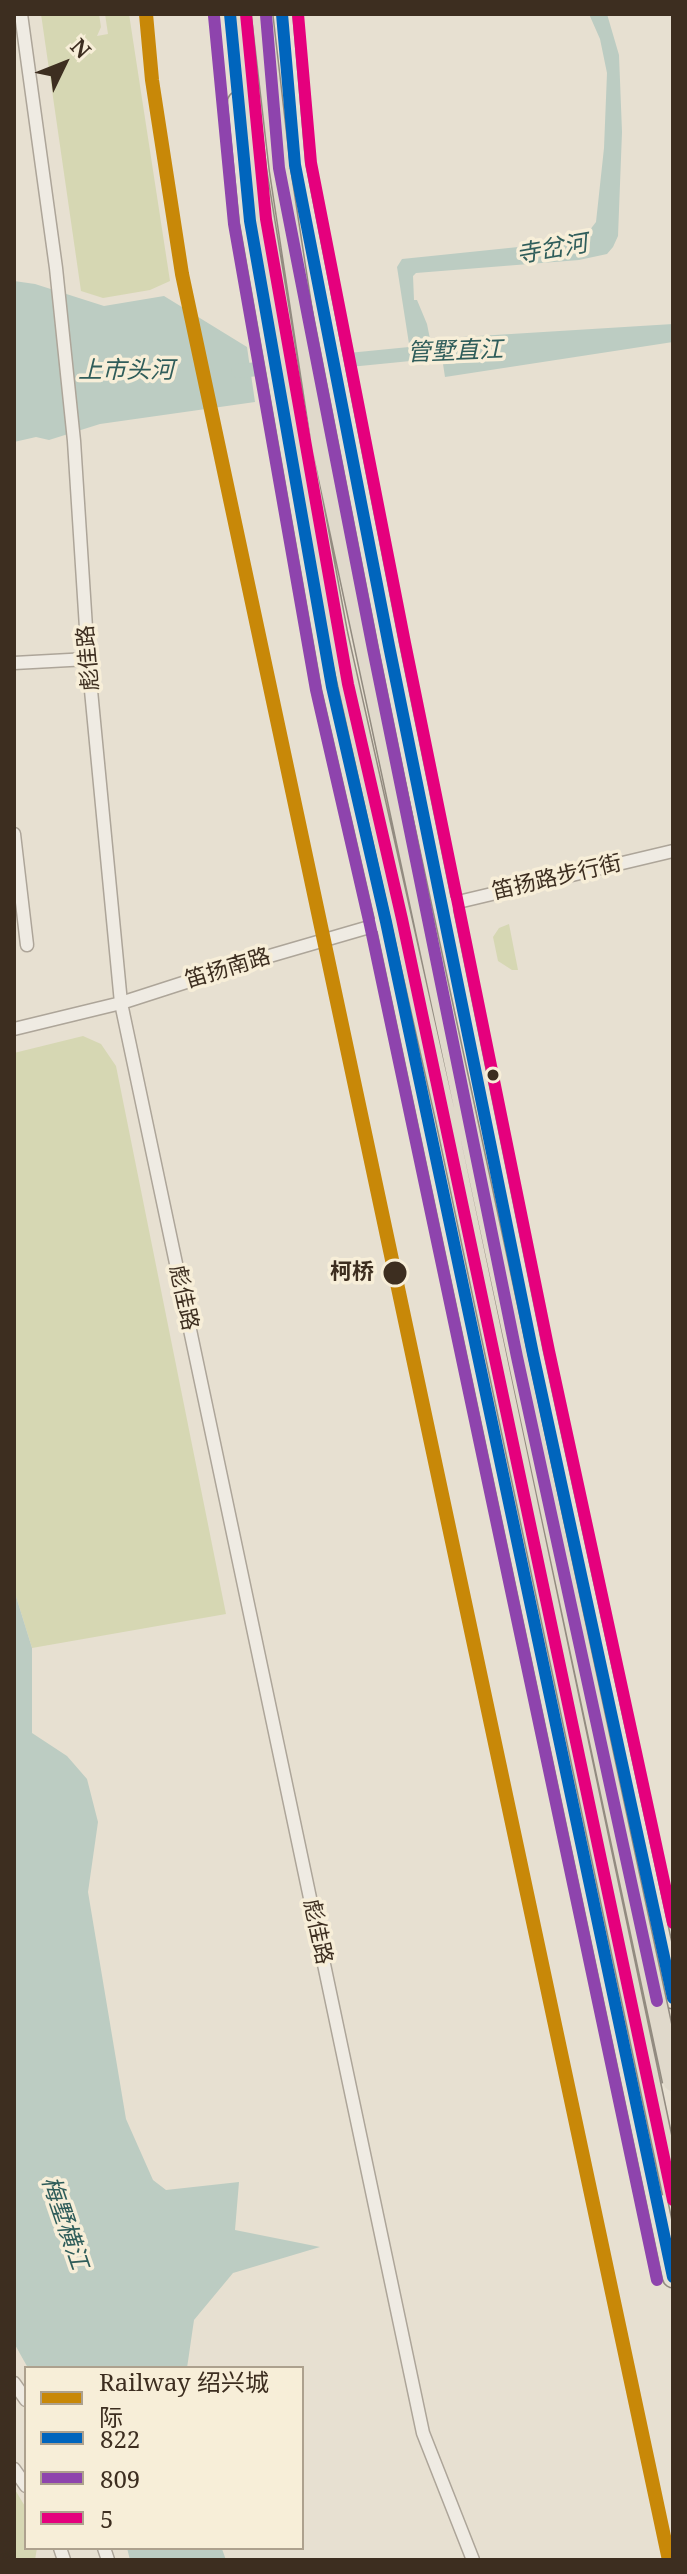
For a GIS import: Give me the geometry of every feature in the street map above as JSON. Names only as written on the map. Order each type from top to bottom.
[{"type":"highway","points":[[238,14],[261,201],[292,392],[337,634],[449,1134],[673,2193]]},
{"type":"highway","points":[[262,14],[280,170],[322,445],[673,2081]]},
{"type":"main road","points":[[230,14],[250,221],[332,687],[386,922],[673,2277]]},
{"type":"main road","points":[[282,14],[295,165],[440,905],[536,1369],[673,1998]]},
{"type":"street","name":"彪佳路","points":[[21,14],[56,268],[74,441],[88,659],[121,1003],[423,2433],[473,2560]]},
{"type":"street","points":[[14,663],[88,659]]},
{"type":"street","points":[[14,834],[17,881],[27,945]]},
{"type":"street","name":"笛扬路步行街","points":[[440,905],[673,851]]},
{"type":"street","name":"笛扬南路","points":[[14,1029],[121,1003],[440,905]]},
{"type":"green space","points":[[41,14],[99,14],[101,27],[97,36],[108,34],[105,14],[129,14],[170,281],[150,290],[103,298],[81,291]]},
{"type":"green space","points":[[509,924],[518,970],[512,970],[498,961],[493,937],[499,928]]},
{"type":"green space","points":[[83,1036],[101,1044],[116,1066],[226,1614],[32,1648],[14,1590],[14,1053]]},
{"type":"green space","points":[[14,2488],[24,2505],[24,2550],[37,2550],[35,2560],[14,2560]]},
{"type":"water","name":"寺岔河","points":[[589,14],[607,14],[619,55],[622,132],[618,236],[613,247],[607,254],[579,260],[416,273],[413,276],[414,300],[417,300],[427,324],[430,339],[673,324],[673,342],[445,377],[443,364],[412,363],[397,267],[402,259],[567,242],[586,235],[596,222],[604,148],[607,73],[600,39]]},
{"type":"water","name":"上市头河","points":[[14,281],[35,284],[104,306],[164,296],[247,347],[255,402],[100,424],[49,440],[36,437],[14,442]]},
{"type":"water","name":"梅墅横江","points":[[14,1590],[32,1648],[32,1733],[67,1756],[87,1779],[98,1822],[88,1892],[126,2119],[153,2180],[166,2190],[239,2182],[235,2230],[320,2247],[233,2273],[194,2320],[187,2366],[27,2366],[14,2343]]},
{"type":"water","points":[[128,2550],[222,2550],[226,2560],[130,2560]]},
{"type":"waterway","name":"管墅直江","points":[[238,371],[430,352]]},
{"type":"rail line","name":"绍兴城际","points":[[146,14],[152,80],[182,274],[669,2560]]},
{"type":"transit line","name":"822","points":[[230,14],[250,221],[332,687],[386,922],[673,2277]]},
{"type":"transit line","name":"5","points":[[246,14],[266,219],[348,684],[402,919],[673,2200]]},
{"type":"transit line","name":"822","points":[[282,14],[295,165],[389,646],[533,1354],[673,1998]]},
{"type":"transit line","name":"5","points":[[298,14],[311,163],[405,643],[549,1351],[673,1923]]},
{"type":"transit line","name":"809","points":[[266,15],[279,168],[373,649],[517,1357],[657,2001]]},
{"type":"transit line","name":"809","points":[[214,16],[234,224],[316,690],[370,925],[657,2280]]},
{"type":"place","name":"柯桥","points":[[395,1273]]}]
